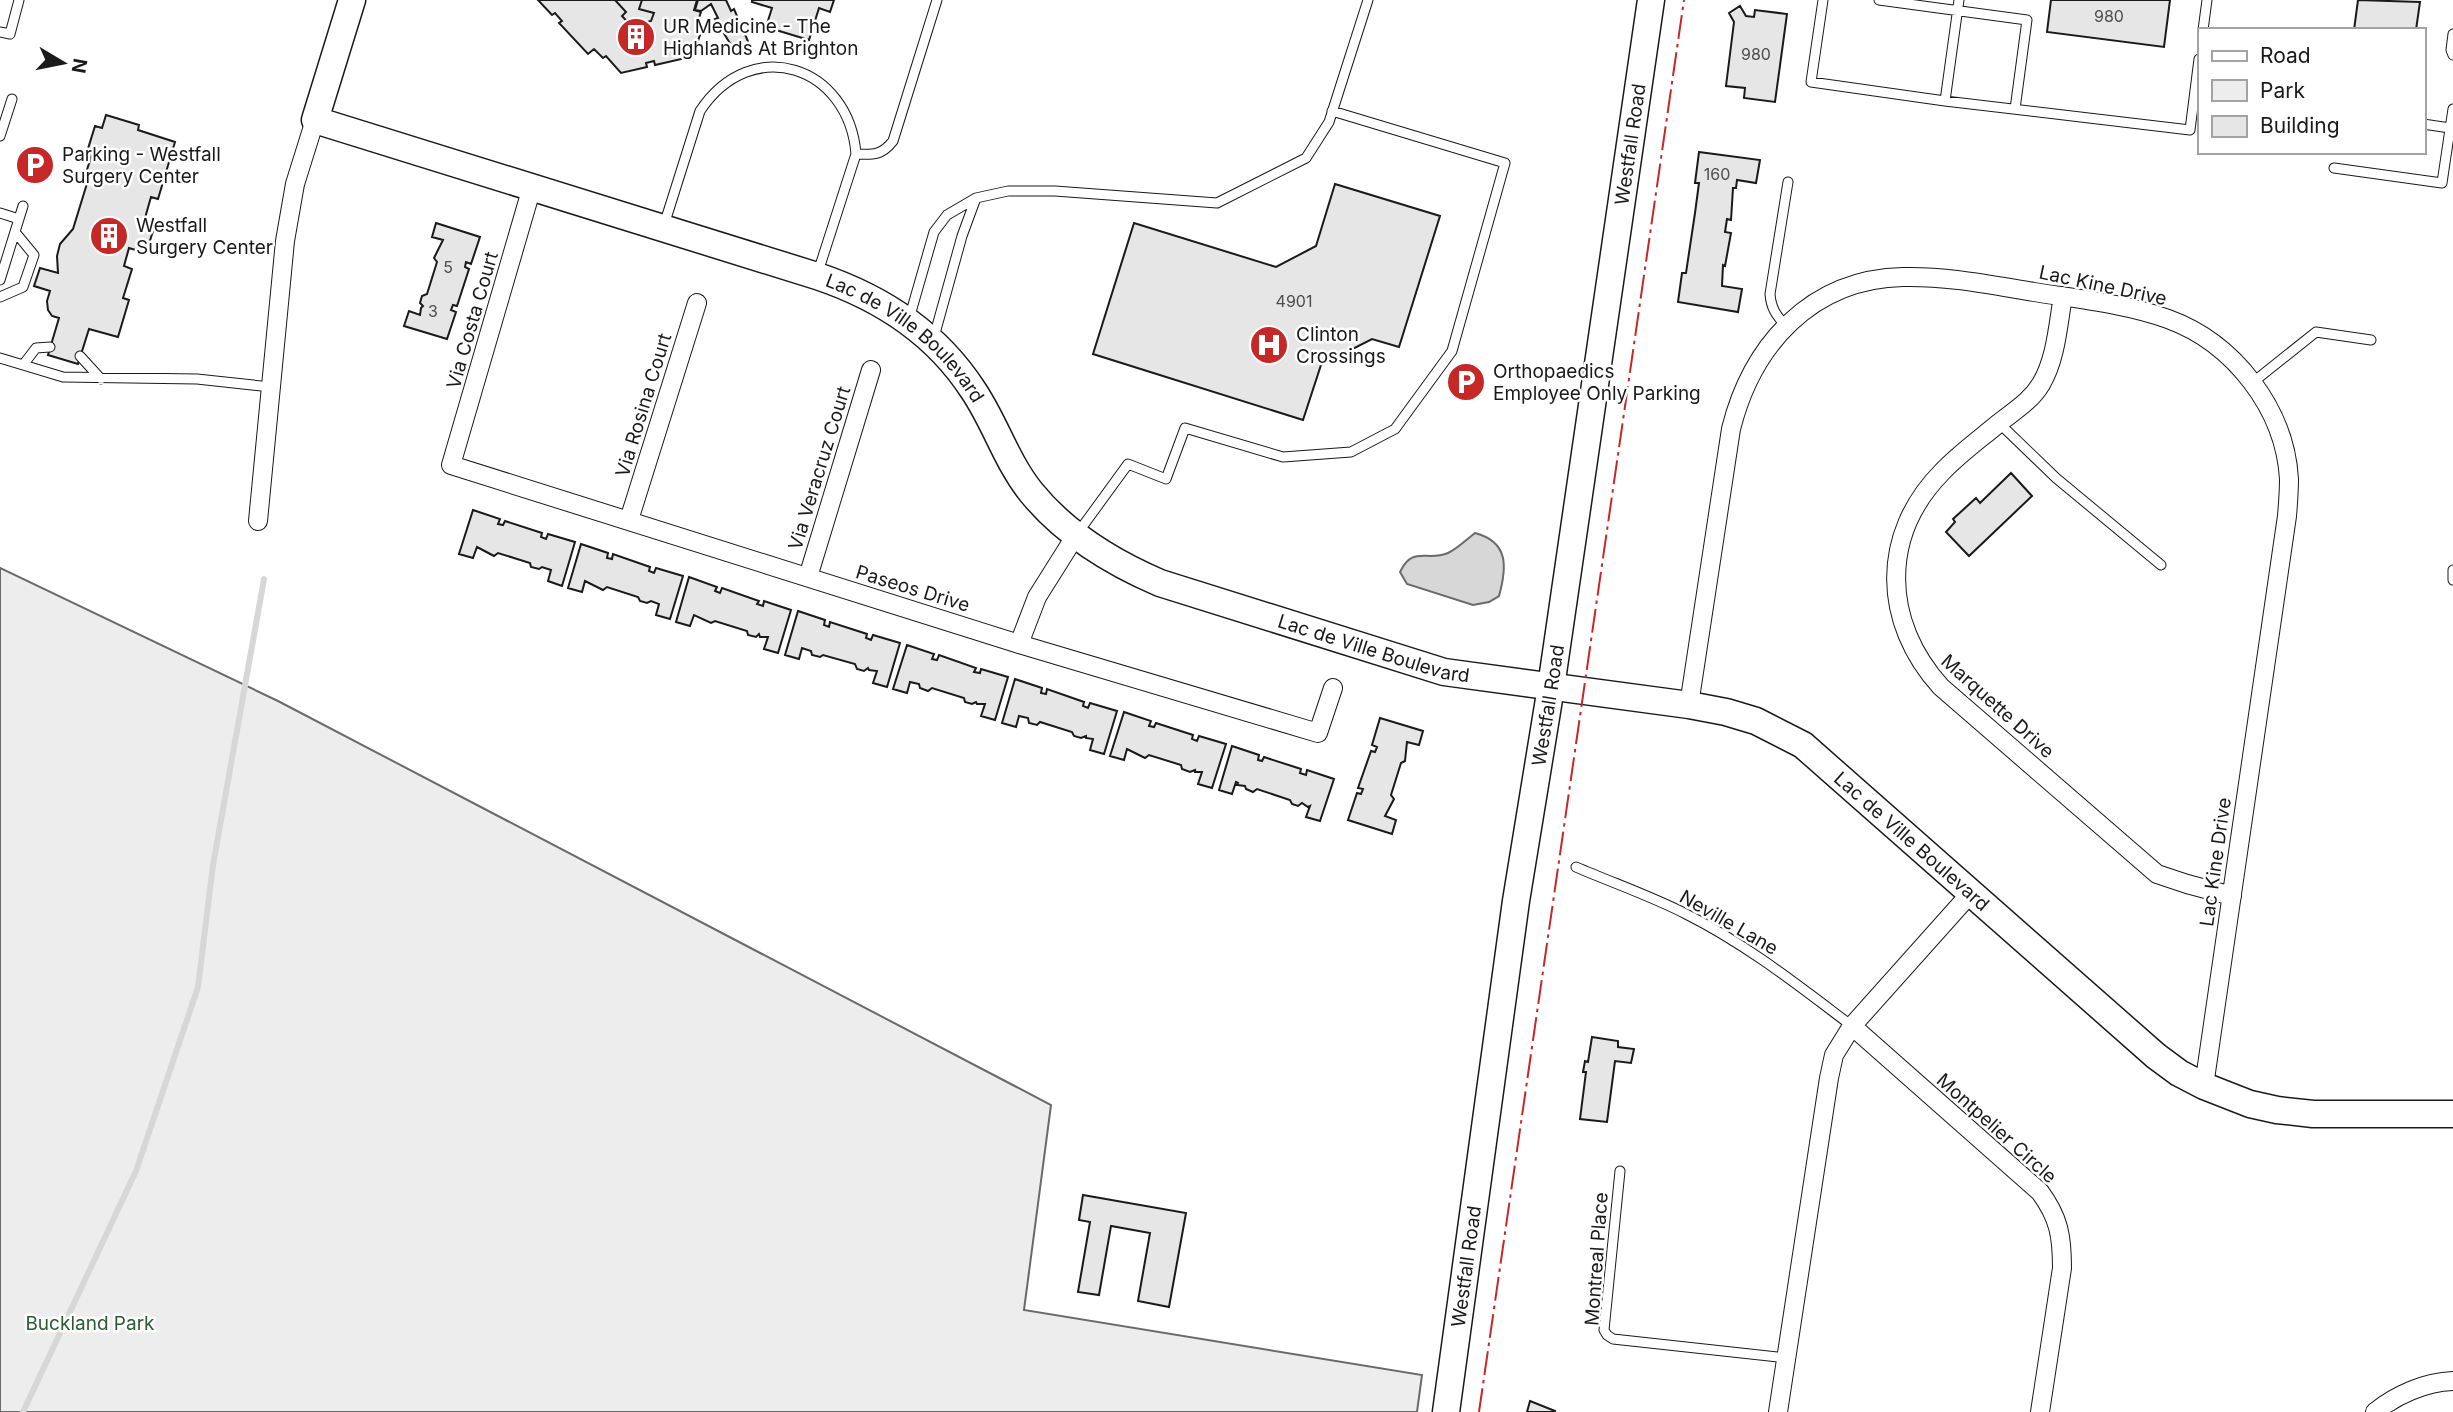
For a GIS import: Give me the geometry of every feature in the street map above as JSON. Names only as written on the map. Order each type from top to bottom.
[{"type":"street","points":[[258,521],[285,241],[295,184],[352,0]]},
{"type":"street","name":"Westfall Road","points":[[1446,1412],[1517,901],[1551,687],[1651,0]]},
{"type":"street","name":"Lac de Ville Boulevard","points":[[315,120],[817,276],[870,297],[909,321],[951,361],[974,390],[1016,470],[1046,509],[1076,535],[1127,568],[1160,583],[1444,672],[1726,712],[1756,721],[1803,745],[2157,1056],[2179,1073],[2204,1086],[2250,1104],[2312,1114],[2453,1114]]},
{"type":"street","name":"Via Costa Court","points":[[451,465],[533,187]]},
{"type":"street","name":"Lac Kine Drive","points":[[1689,705],[1731,429],[1740,395],[1755,364],[1785,325],[1807,308],[1846,288],[1868,281],[1900,276],[1954,280],[2063,296],[2144,312],[2194,330],[2216,343],[2252,383],[2272,415],[2283,446],[2288,491],[2287,516],[2204,1086]]},
{"type":"street","name":"Marquette Drive","points":[[2063,296],[2053,353],[2041,385],[2023,405],[1943,471],[1922,494],[1908,519],[1899,549],[1896,580],[1900,614],[1912,646],[1926,670],[1941,687],[2157,874],[2232,896]]},
{"type":"street","name":"Via Rosina Court","points":[[629,520],[697,303]]},
{"type":"street","name":"Via Veracruz Court","points":[[808,577],[871,370]]},
{"type":"street","name":"Paseos Drive","points":[[451,465],[1019,643],[1318,733],[1333,688]]},
{"type":"street","points":[[1019,643],[1037,597],[1076,535]]},
{"type":"street","points":[[1779,1412],[1834,1055],[1852,1026],[1970,894]]},
{"type":"street","name":"Montpelier Circle","points":[[1852,1026],[2040,1192],[2059,1223],[2062,1268],[2040,1412]]},
{"type":"street","points":[[2375,1412],[2386,1403],[2414,1390],[2453,1381]]},
{"type":"lane","points":[[0,32],[9,34],[19,0]]},
{"type":"lane","points":[[856,154],[877,155],[886,150],[893,141],[937,0]]},
{"type":"lane","points":[[909,321],[934,232],[947,215],[976,198],[1007,191],[1055,191],[1217,203],[1306,158],[1329,122],[1368,0]]},
{"type":"lane","points":[[1823,0],[1811,82],[2190,130],[2198,67]]},
{"type":"lane","points":[[1879,0],[2027,20],[2015,109]]},
{"type":"lane","points":[[1945,101],[1959,0]]},
{"type":"lane","points":[[2203,28],[2207,0]]},
{"type":"lane","points":[[2453,34],[2453,54]]},
{"type":"lane","points":[[663,228],[701,111],[722,86],[748,70],[775,65],[800,72],[827,88],[848,119],[855,136],[856,154],[817,276]]},
{"type":"lane","points":[[0,136],[12,99]]},
{"type":"lane","points":[[2334,168],[2442,183],[2453,108]]},
{"type":"lane","points":[[1076,535],[1128,464],[1167,479],[1185,428],[1283,457],[1351,452],[1395,429],[1452,351],[1505,163],[1332,111]]},
{"type":"lane","points":[[2425,124],[2450,128]]},
{"type":"lane","points":[[1785,325],[1770,304],[1770,294],[1788,182]]},
{"type":"lane","points":[[932,341],[962,236],[976,198]]},
{"type":"lane","points":[[0,280],[23,206]]},
{"type":"lane","points":[[0,213],[19,219]]},
{"type":"lane","points":[[0,298],[23,288],[34,255],[15,232]]},
{"type":"lane","points":[[2252,383],[2316,332],[2371,340]]},
{"type":"lane","points":[[23,365],[36,348],[50,347]]},
{"type":"lane","points":[[80,356],[101,379]]},
{"type":"lane","points":[[0,358],[63,377],[197,379],[271,387]]},
{"type":"lane","points":[[1999,423],[2056,478],[2161,565]]},
{"type":"lane","points":[[2453,570],[2453,580]]},
{"type":"lane","name":"Neville Lane","points":[[1577,867],[1685,913],[1729,938],[1803,988],[1852,1026]]},
{"type":"lane","name":"Montreal Place","points":[[1620,1171],[1604,1330],[1607,1335],[1613,1339],[1787,1358]]},
{"type":"green space","name":"Buckland Park","points":[[0,568],[278,701],[1051,1105],[1024,1310],[1422,1375],[1417,1412],[0,1412]]},
{"type":"shaded area","points":[[1475,533],[1486,537],[1500,549],[1504,566],[1499,596],[1489,602],[1473,605],[1407,584],[1400,572],[1410,559],[1415,556],[1448,553]]},
{"type":"building","name":"UR Medicine - The Highlands At Brighton","points":[[538,0],[615,0],[626,12],[622,16],[631,26],[651,21],[654,13],[639,9],[642,0],[697,0],[694,10],[701,12],[697,24],[703,26],[694,53],[689,51],[686,58],[655,65],[654,61],[646,63],[647,67],[621,73],[606,56],[603,58],[594,49],[588,54],[559,23],[562,21],[555,13],[552,15]]},
{"type":"building","name":"UR Medicine - The Highlands At Brighton","points":[[538,0],[697,0],[694,10],[701,12],[697,24],[703,26],[694,53],[689,51],[686,58],[655,65],[654,61],[646,63],[647,67],[621,73],[606,56],[603,58],[594,49],[588,54],[559,23],[562,21],[555,13],[552,15]]},
{"type":"building","name":"UR Medicine - The Highlands At Brighton","points":[[698,0],[726,0],[731,11],[734,9],[750,46],[736,53],[715,19],[718,18],[711,4],[701,11],[695,10]]},
{"type":"building","name":"UR Medicine - The Highlands At Brighton","points":[[698,0],[726,0],[731,11],[734,9],[750,46],[736,53],[715,19],[718,18],[711,4],[701,11],[695,10]]},
{"type":"building","name":"UR Medicine - The Highlands At Brighton","points":[[752,0],[834,0],[830,12],[819,8],[809,40],[766,27],[772,8]]},
{"type":"building","name":"UR Medicine - The Highlands At Brighton","points":[[752,0],[834,0],[830,12],[819,8],[809,40],[766,27],[772,8]]},
{"type":"building","points":[[2051,0],[2170,0],[2164,47],[2047,32]]},
{"type":"building","points":[[2358,0],[2420,2],[2416,28],[2354,28]]},
{"type":"building","points":[[1740,6],[1746,16],[1754,17],[1755,10],[1787,14],[1775,102],[1744,98],[1745,88],[1726,86],[1734,22],[1729,13]]},
{"type":"building","name":"Westfall Surgery Center","points":[[106,115],[139,125],[138,130],[175,142],[158,199],[151,197],[143,225],[154,228],[146,253],[129,248],[124,266],[132,269],[123,298],[129,300],[118,337],[89,329],[78,364],[48,355],[59,318],[52,316],[48,310],[50,291],[34,286],[40,268],[58,273],[57,256],[60,244],[73,229],[89,177],[85,176],[92,154],[87,152],[95,126],[102,128]]},
{"type":"building","points":[[1699,152],[1760,160],[1756,183],[1737,180],[1736,188],[1733,188],[1731,220],[1727,219],[1725,232],[1731,233],[1725,266],[1723,265],[1722,286],[1742,289],[1738,312],[1678,302],[1682,273],[1686,273],[1695,213]]},
{"type":"building","points":[[1335,184],[1440,216],[1399,347],[1372,339],[1321,365],[1303,420],[1093,354],[1134,223],[1276,267],[1316,246]]},
{"type":"building","points":[[436,223],[480,237],[471,264],[466,262],[465,267],[469,269],[457,306],[453,305],[451,310],[456,312],[447,339],[404,326],[409,311],[420,315],[422,296],[427,294],[437,262],[434,258],[443,240],[432,237]]},
{"type":"building","points":[[2011,473],[2032,496],[1969,556],[1946,532],[1955,522],[1953,519],[1976,498],[1980,503]]},
{"type":"building","points":[[473,510],[500,519],[498,524],[503,525],[505,521],[542,533],[541,537],[546,539],[548,534],[575,542],[562,586],[548,581],[551,570],[531,567],[530,563],[498,553],[494,556],[477,547],[473,558],[459,554]]},
{"type":"building","points":[[581,544],[608,553],[607,558],[612,559],[613,554],[650,567],[649,571],[654,573],[656,568],[683,576],[670,619],[656,615],[659,604],[640,601],[638,597],[607,587],[603,590],[585,581],[582,592],[568,588]]},
{"type":"building","points":[[689,577],[717,587],[715,591],[720,593],[722,588],[759,601],[757,604],[763,606],[764,601],[791,610],[778,653],[764,649],[768,637],[760,637],[759,634],[756,637],[748,635],[747,631],[715,621],[711,623],[694,615],[690,626],[676,622]]},
{"type":"building","points":[[798,611],[825,620],[824,625],[829,627],[830,622],[867,634],[866,638],[871,640],[873,635],[900,643],[887,687],[873,683],[877,671],[868,668],[864,671],[857,669],[855,664],[823,655],[812,655],[811,651],[802,648],[799,659],[785,655]]},
{"type":"building","points":[[907,645],[934,654],[932,659],[937,660],[939,655],[976,668],[974,672],[980,673],[981,669],[1008,677],[995,720],[981,716],[985,704],[965,702],[964,698],[932,688],[928,691],[920,688],[919,684],[910,682],[907,693],[893,689]]},
{"type":"building","points":[[1015,679],[1042,688],[1041,693],[1046,694],[1047,689],[1084,702],[1083,706],[1088,708],[1090,703],[1117,711],[1104,754],[1090,750],[1093,739],[1074,736],[1072,732],[1040,722],[1037,725],[1029,723],[1028,718],[1019,716],[1016,727],[1002,723]]},
{"type":"building","points":[[1124,712],[1151,721],[1149,726],[1154,727],[1156,723],[1193,735],[1192,739],[1197,741],[1199,736],[1226,744],[1212,788],[1198,784],[1202,772],[1190,772],[1182,769],[1181,765],[1149,755],[1145,758],[1127,749],[1124,760],[1110,756]]},
{"type":"building","points":[[1380,718],[1423,731],[1419,745],[1407,742],[1405,761],[1401,763],[1391,795],[1394,799],[1385,816],[1396,820],[1392,834],[1348,820],[1357,793],[1361,794],[1363,789],[1358,788],[1371,751],[1375,752],[1377,747],[1372,745]]},
{"type":"building","points":[[1232,746],[1259,755],[1258,760],[1262,761],[1264,757],[1301,769],[1300,773],[1306,775],[1307,770],[1334,779],[1320,821],[1306,817],[1310,806],[1302,803],[1298,806],[1290,800],[1257,789],[1253,792],[1236,782],[1232,794],[1219,790]]},
{"type":"building","points":[[1592,1037],[1618,1041],[1618,1047],[1634,1049],[1631,1063],[1615,1061],[1607,1122],[1580,1119],[1586,1072],[1583,1072],[1585,1061],[1588,1062]]},
{"type":"building","points":[[1083,1195],[1186,1213],[1169,1307],[1138,1301],[1150,1233],[1111,1226],[1099,1295],[1078,1292],[1090,1222],[1079,1220]]},
{"type":"building","points":[[1530,1401],[1555,1411],[1555,1412],[1527,1412]]},
{"type":"waterway","points":[[23,1412],[136,1171],[198,987],[213,865],[264,579]]},
{"type":"power","points":[[1479,1412],[1684,0]]},
{"type":"place","name":"UR Medicine - The Highlands At Brighton","points":[[636,37]]},
{"type":"place","name":"Parking - Westfall Surgery Center","points":[[35,165]]},
{"type":"place","name":"Westfall Surgery Center","points":[[109,236]]},
{"type":"place","name":"Clinton Crossings","points":[[1269,345]]},
{"type":"place","name":"Orthopaedics Employee Only Parking","points":[[1466,382]]}]
